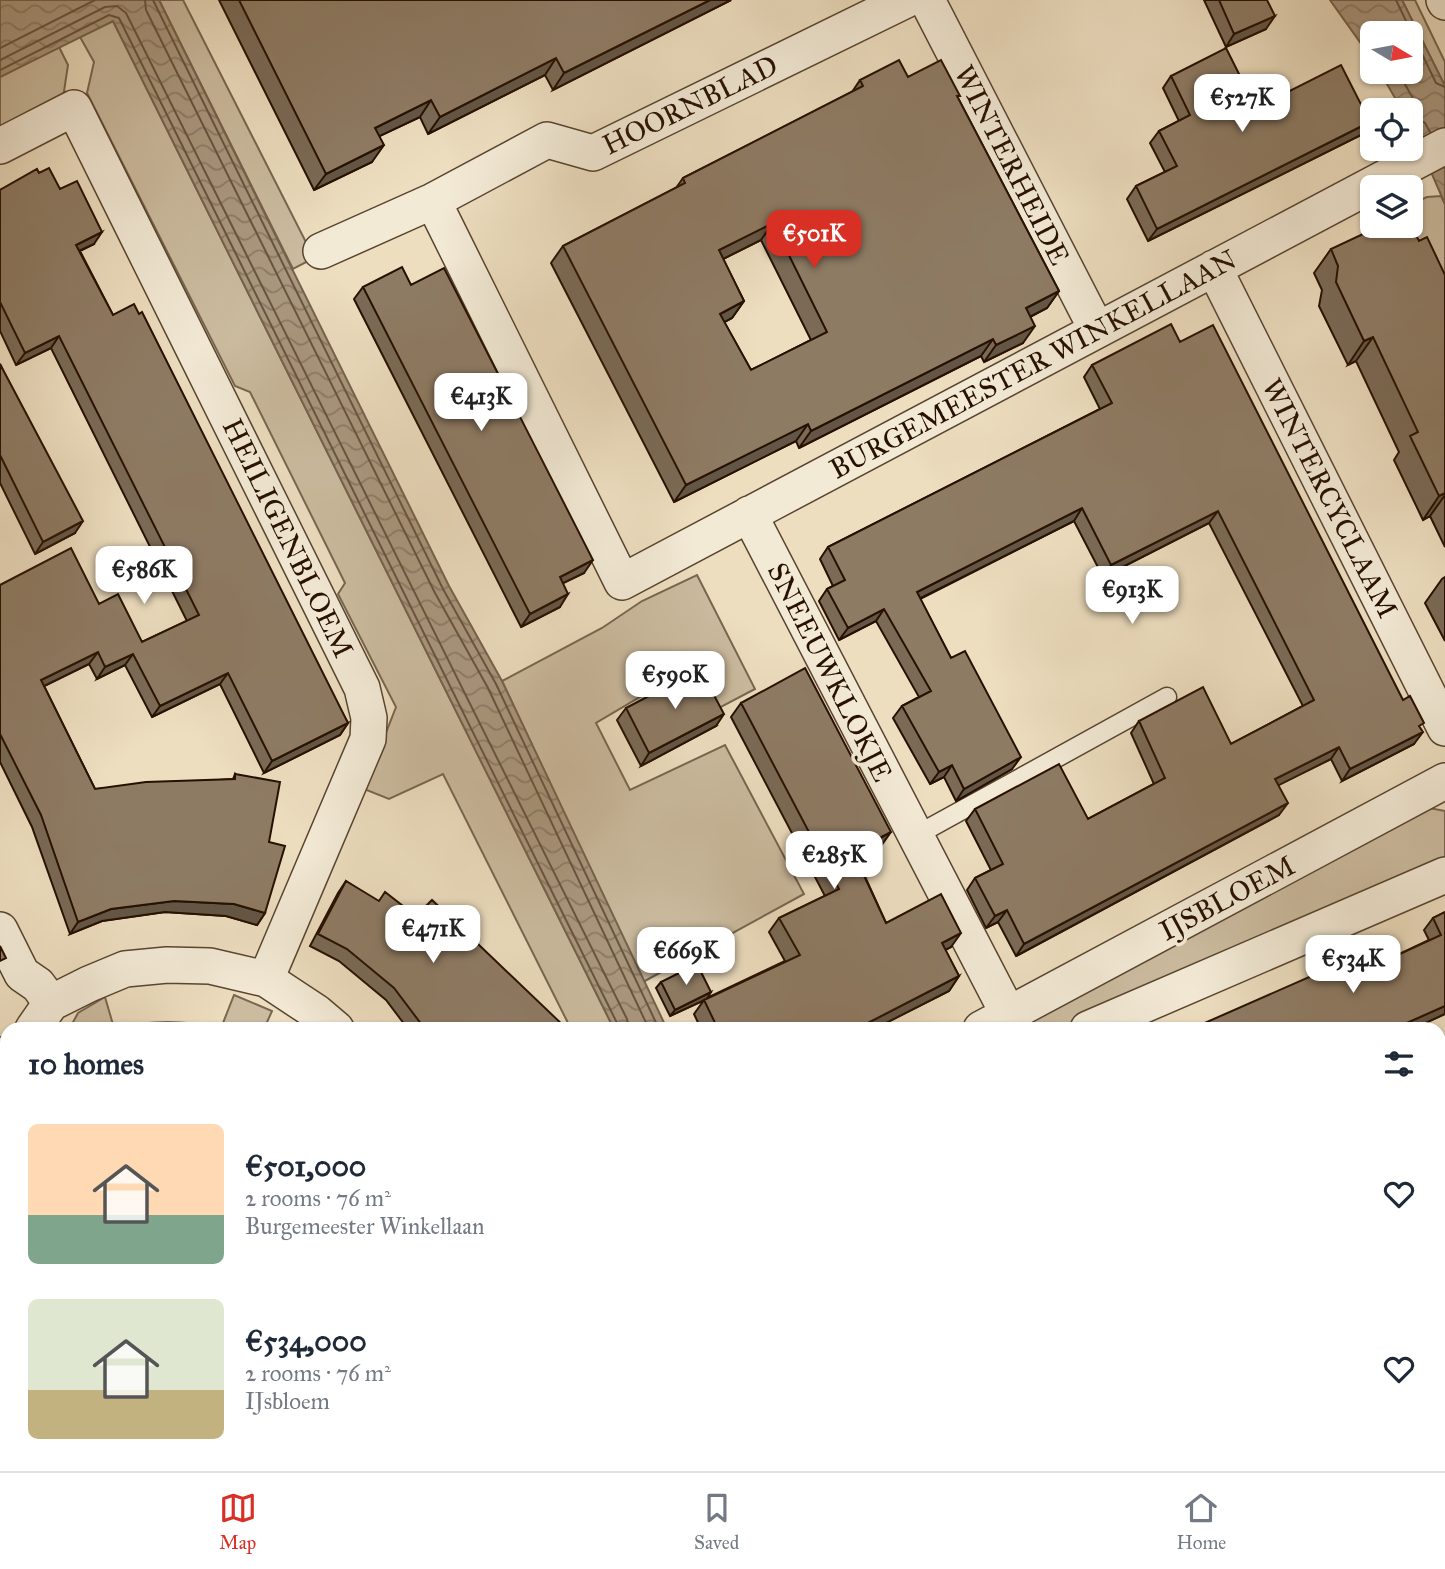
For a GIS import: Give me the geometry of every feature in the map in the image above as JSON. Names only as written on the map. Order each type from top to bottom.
[{"type":"street","name":"HOORNBLAD","points":[[321,251],[433,201],[547,140],[593,153],[906,0]]},
{"type":"street","name":"WINTERHEIDE","points":[[927,0],[1097,330]]},
{"type":"street","name":"HEILIGENBLOEM","points":[[0,146],[74,108],[362,688],[369,718],[368,739],[266,979]]},
{"type":"street","name":"BURGEMEESTER WINKELLAAN","points":[[433,201],[622,582],[1431,153]]},
{"type":"street","name":"WINTERCYCLAAM","points":[[1214,268],[1445,728]]},
{"type":"street","name":"SNEEUWKLOKJE","points":[[750,514],[915,836],[1001,1022]]},
{"type":"street","name":"IJSBLOEM","points":[[1006,1022],[1445,781]]},
{"type":"street","points":[[1104,1022],[1445,875]]},
{"type":"street","points":[[0,930],[22,974],[38,985],[42,1016],[125,969],[167,965],[210,966],[266,979],[328,1022]]},
{"type":"lane","points":[[915,836],[1167,697]]},
{"type":"shaded area","points":[[159,0],[183,0],[314,258],[293,269]]},
{"type":"shaded area","points":[[1402,0],[1415,0],[1445,62],[1445,86],[1423,42],[1423,21],[1412,21]]},
{"type":"shaded area","points":[[113,21],[611,1022],[567,1022],[443,774],[389,799],[364,789],[396,707],[338,594],[345,583],[250,392],[235,386],[87,93],[94,62],[80,37]]},
{"type":"shaded area","points":[[59,47],[68,65],[63,98],[0,129],[0,77]]},
{"type":"shaded area","points":[[1441,196],[1445,204],[1445,317],[1415,238],[1423,238],[1423,199]]},
{"type":"shaded area","points":[[697,575],[755,689],[719,708],[696,664],[596,723],[630,790],[725,745],[804,894],[643,982],[502,681],[602,628],[642,601]]},
{"type":"shaded area","points":[[1424,807],[1445,811],[1445,857],[1441,861],[1077,1022],[1030,1022],[1033,1015]]},
{"type":"shaded area","points":[[234,995],[272,1011],[267,1022],[223,1022]]},
{"type":"shaded area","points":[[105,997],[112,1022],[73,1022],[78,1013]]},
{"type":"water","points":[[0,0],[159,0],[449,586],[502,681],[664,1022],[611,1022],[113,21],[0,77]]},
{"type":"water","points":[[1330,0],[1402,0],[1412,21],[1360,21],[1360,42]]},
{"type":"water","points":[[1423,42],[1445,86],[1445,204],[1423,154],[1423,98],[1395,98],[1387,84],[1423,84]]},
{"type":"building","points":[[239,0],[710,0],[564,73],[556,58],[440,117],[431,100],[375,128],[384,145],[326,174]]},
{"type":"building","points":[[1219,0],[1267,0],[1275,16],[1234,34]]},
{"type":"building","points":[[1226,48],[1256,108],[1341,65],[1360,102],[1360,127],[1157,229],[1136,186],[1177,166],[1159,131],[1190,115],[1171,76]]},
{"type":"building","points":[[899,60],[908,77],[941,60],[960,96],[957,96],[1059,291],[1026,308],[1035,326],[996,345],[993,339],[811,431],[808,424],[686,485],[563,246],[685,183],[683,178],[863,86],[860,80]],"holes":[[[773,223],[827,332],[751,370],[720,314],[744,301],[719,250]]]},
{"type":"building","points":[[49,168],[60,189],[77,181],[102,232],[76,245],[113,315],[134,304],[139,314],[142,312],[348,723],[272,761],[228,673],[160,706],[133,654],[105,667],[98,652],[41,680],[95,789],[146,782],[235,779],[235,774],[280,782],[269,842],[285,846],[265,913],[234,904],[174,901],[111,909],[78,922],[41,815],[0,734],[0,585],[71,548],[99,604],[118,594],[142,642],[199,615],[59,336],[25,353],[0,302],[0,190],[37,169],[39,173]]},
{"type":"building","points":[[1360,235],[1360,238],[1417,238],[1419,241],[1427,237],[1445,275],[1445,493],[1439,496],[1410,436],[1418,432],[1373,337],[1364,341],[1336,282],[1338,266],[1331,249]]},
{"type":"building","points":[[402,267],[411,285],[444,268],[593,560],[560,577],[568,594],[530,614],[363,287]]},
{"type":"building","points":[[1171,324],[1180,342],[1213,325],[1403,700],[1410,696],[1424,723],[1419,726],[1423,732],[1350,769],[1339,747],[1275,779],[1288,803],[1024,944],[1007,910],[995,916],[975,878],[1003,864],[975,809],[1059,764],[1088,819],[1165,778],[1139,721],[1203,687],[1231,744],[1314,700],[1218,511],[1111,565],[1082,508],[917,592],[951,658],[965,651],[1021,757],[964,789],[952,765],[939,772],[902,706],[931,691],[884,609],[848,628],[827,589],[845,580],[828,547],[1112,403],[1092,365]]},
{"type":"building","points":[[0,364],[83,521],[43,542],[0,455]]},
{"type":"building","points":[[805,668],[891,832],[853,852],[886,923],[941,894],[961,933],[942,943],[959,976],[870,1022],[715,1022],[704,1000],[800,955],[779,918],[839,889],[741,703]]},
{"type":"building","points":[[700,669],[724,714],[649,753],[626,708]]},
{"type":"building","points":[[346,881],[379,901],[385,892],[416,916],[432,900],[560,1022],[420,1022],[394,988],[347,949],[318,934]]},
{"type":"building","points":[[1445,912],[1445,1006],[1409,1022],[1207,1022],[1366,954],[1372,967],[1441,935],[1433,918]]},
{"type":"building","points":[[0,946],[6,958],[0,961]]},
{"type":"building","points":[[697,964],[711,992],[675,1010],[661,982]]}]
